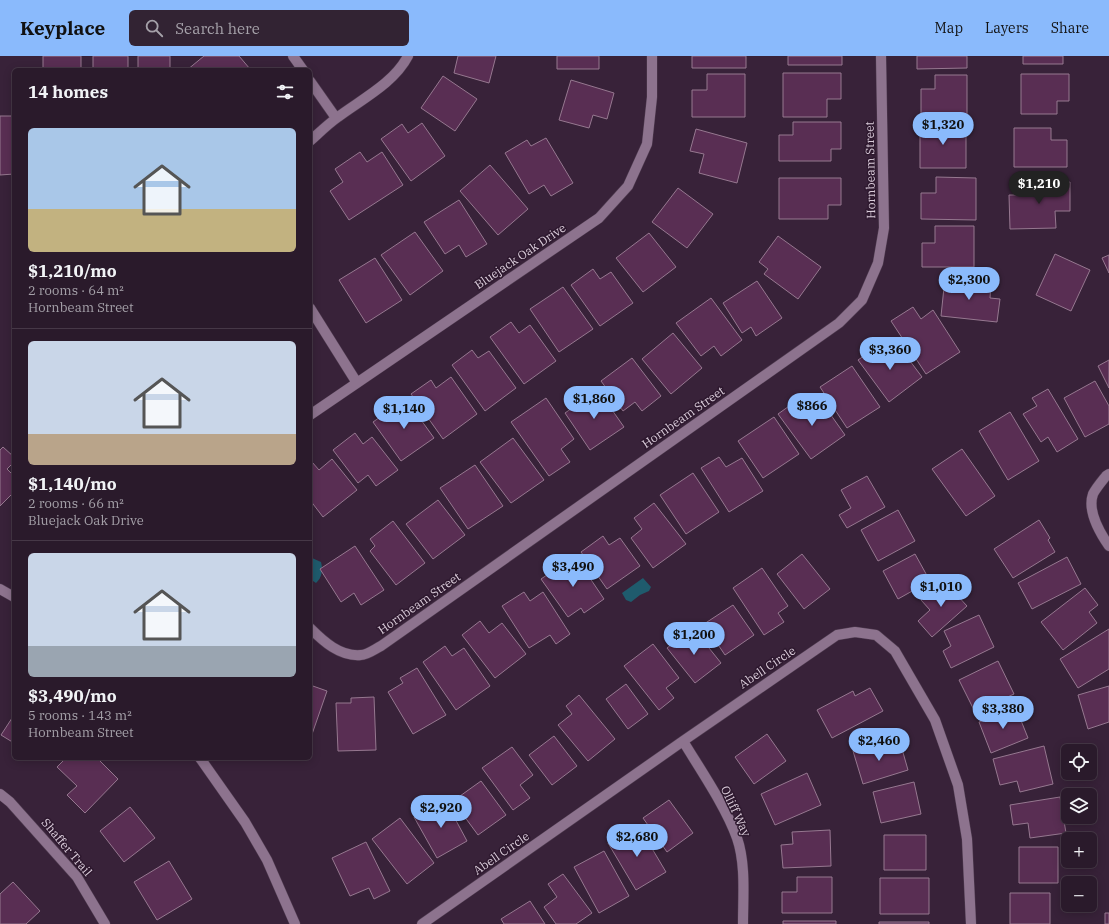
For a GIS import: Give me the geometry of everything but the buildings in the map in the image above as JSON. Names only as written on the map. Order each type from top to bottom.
[{"type":"street","points":[[293,56],[301,68]]},
{"type":"street","points":[[312,140],[336,118],[383,85],[404,64],[408,56]]},
{"type":"street","name":"Bluejack Oak Drive","points":[[312,414],[599,218],[628,186],[647,144],[652,97],[652,56]]},
{"type":"street","name":"Hornbeam Street","points":[[312,630],[325,643],[343,652],[362,655],[381,646],[844,318],[862,300],[878,263],[884,228],[881,56]]},
{"type":"street","points":[[312,84],[336,118]]},
{"type":"street","points":[[312,311],[357,383]]},
{"type":"street","points":[[1109,474],[1093,494],[1093,510],[1097,529],[1109,546]]},
{"type":"street","points":[[0,589],[12,596]]},
{"type":"street","name":"Abell Circle","points":[[422,924],[682,741],[836,635],[855,632],[876,635],[895,651],[935,720],[958,785],[967,839],[971,924]]},
{"type":"street","name":"Olliff Way","points":[[682,741],[719,802],[737,838],[742,868],[743,924]]},
{"type":"street","points":[[201,760],[245,822],[267,860],[295,924]]},
{"type":"street","name":"Shaffer Trail","points":[[0,794],[10,802],[77,877],[105,924]]},
{"type":"water","points":[[312,558],[321,562],[322,565],[321,576],[316,583],[312,580]]},
{"type":"water","points":[[643,578],[651,587],[649,591],[640,595],[631,602],[626,600],[622,593]]}]
